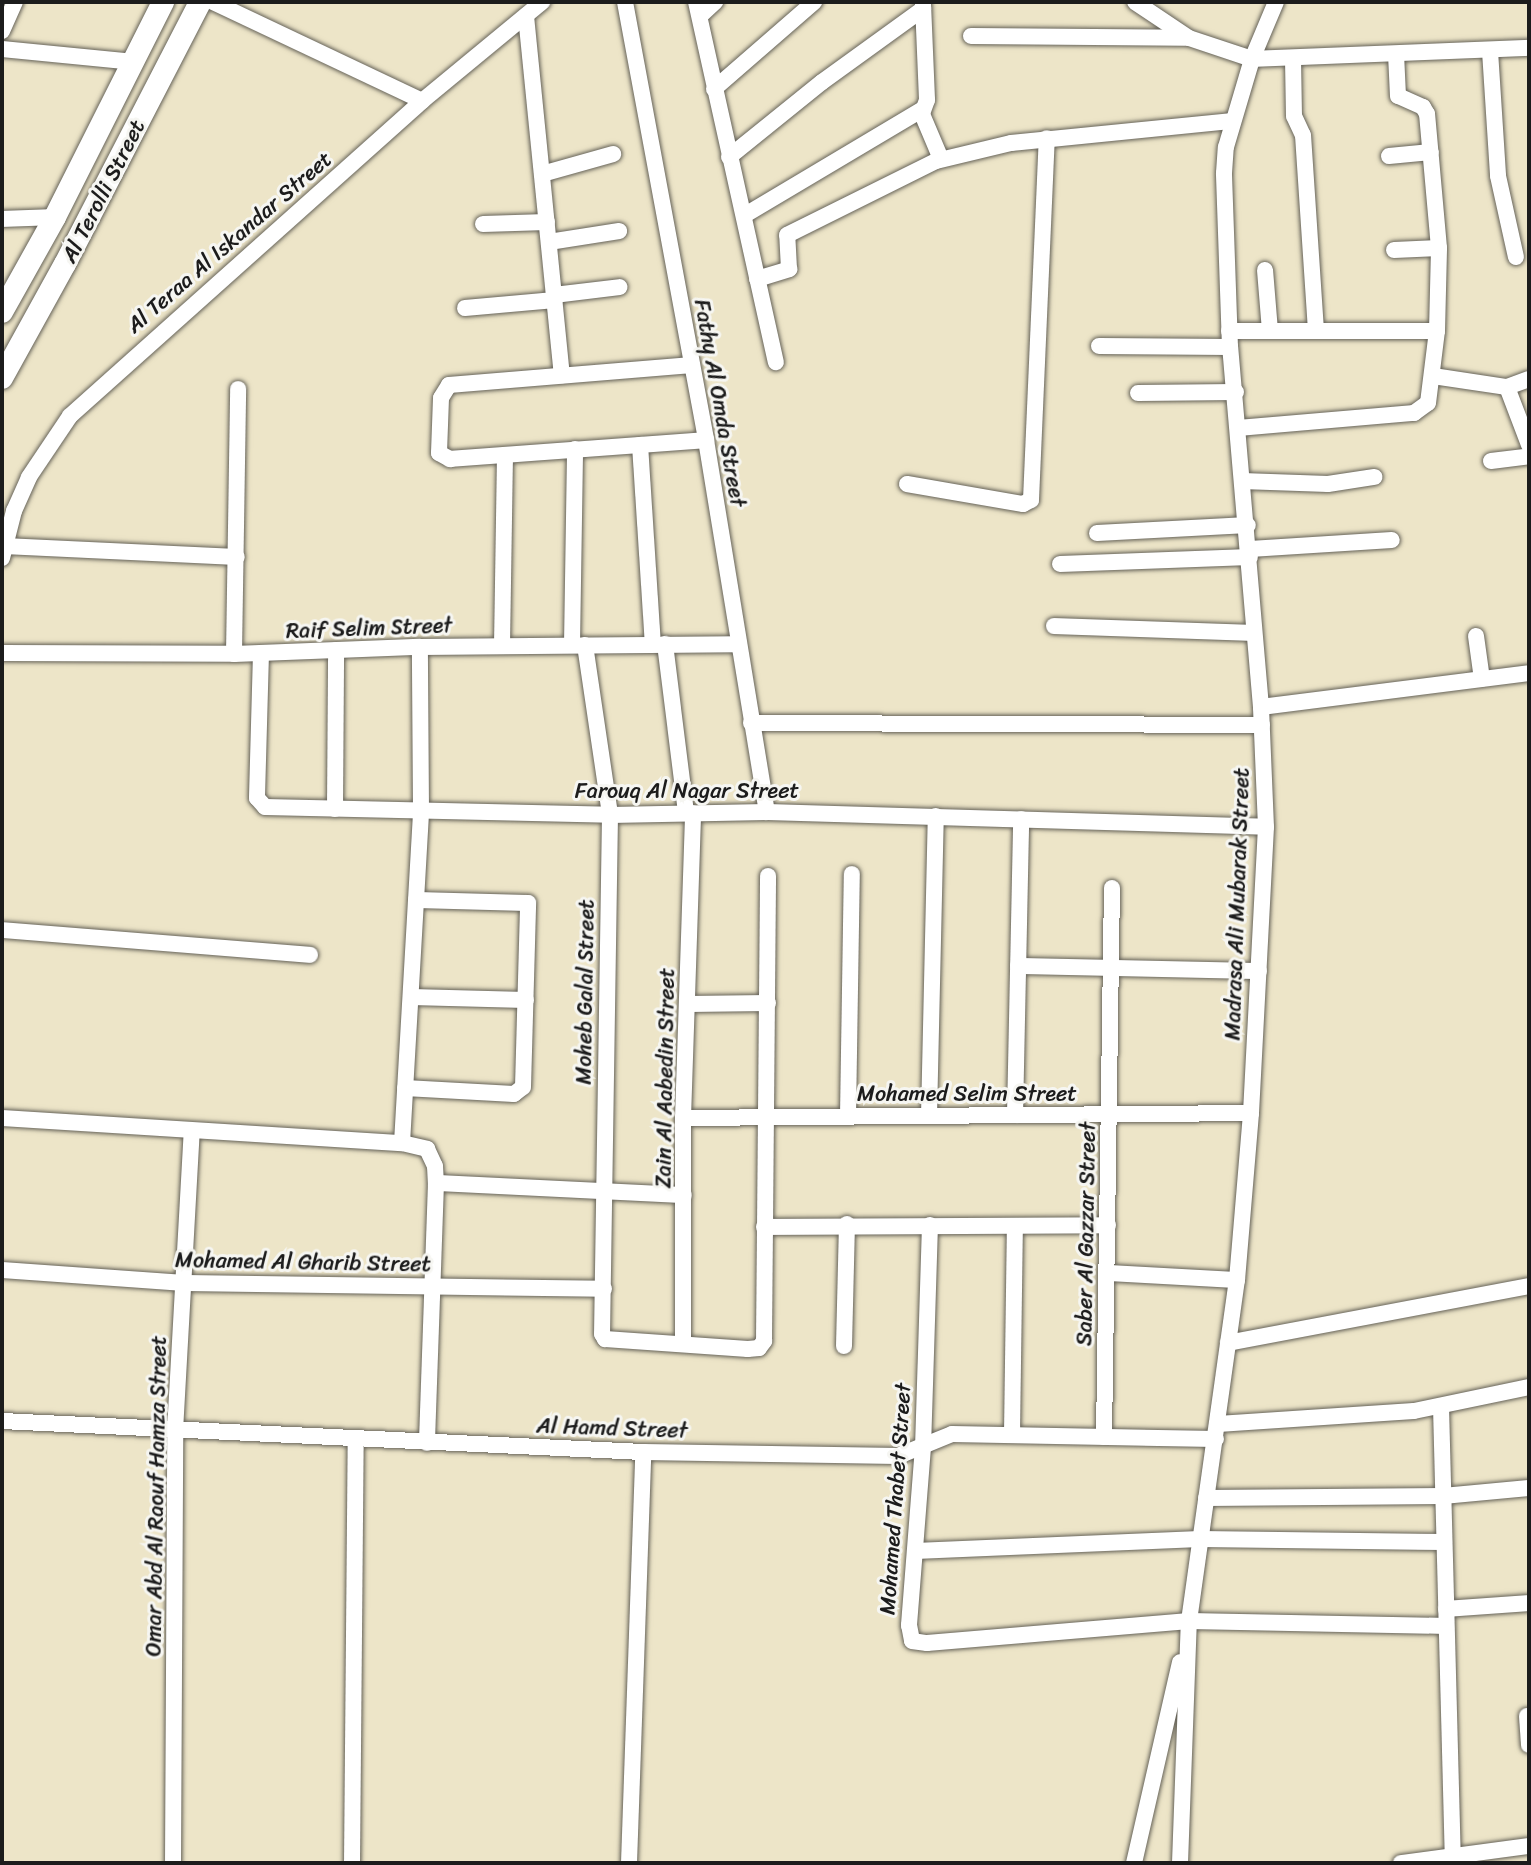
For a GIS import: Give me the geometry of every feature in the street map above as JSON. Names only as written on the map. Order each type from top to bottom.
[{"type":"street","points":[[2,31],[15,2]]},
{"type":"street","name":"Al Terolli Street","points":[[2,312],[55,217],[163,2]]},
{"type":"street","name":"Al Terolli Street","points":[[2,378],[65,264],[200,2]]},
{"type":"street","points":[[213,2],[422,101]]},
{"type":"street","name":"Al Teraa Al Iskandar Street","points":[[3,552],[29,477],[70,416],[422,101],[542,2]]},
{"type":"street","name":"Fathy Al Omda Street","points":[[625,2],[706,440],[737,644],[767,812]]},
{"type":"street","points":[[715,2],[698,9],[776,362]]},
{"type":"street","points":[[714,89],[814,2]]},
{"type":"street","points":[[1135,2],[1189,38],[1252,59],[1529,48]]},
{"type":"street","name":"Madrasa Ali Mubarak Street","points":[[1134,1863],[1189,1621],[1237,1280],[1251,1113],[1266,827],[1248,525],[1230,339],[1224,173],[1233,121],[1252,59],[1276,2]]},
{"type":"street","points":[[729,157],[923,6]]},
{"type":"street","points":[[923,6],[927,100],[923,119],[941,159]]},
{"type":"street","points":[[526,16],[562,375]]},
{"type":"street","points":[[971,36],[1189,38]]},
{"type":"street","points":[[2,49],[134,62]]},
{"type":"street","points":[[1490,51],[1498,176],[1516,257]]},
{"type":"street","points":[[1238,428],[1414,413],[1428,403],[1437,331],[1439,248],[1431,152],[1425,109],[1397,95],[1396,54]]},
{"type":"street","points":[[1293,59],[1294,116],[1303,135],[1316,331]]},
{"type":"street","points":[[745,215],[923,109]]},
{"type":"street","points":[[757,279],[789,269],[787,235],[914,169],[941,159],[973,150],[1047,138],[1233,121]]},
{"type":"street","points":[[907,484],[1023,504],[1031,500],[1047,138]]},
{"type":"street","points":[[1389,156],[1431,152]]},
{"type":"street","points":[[542,174],[613,154]]},
{"type":"street","points":[[2,219],[55,217]]},
{"type":"street","points":[[483,224],[547,222]]},
{"type":"street","points":[[549,242],[619,231]]},
{"type":"street","points":[[1394,250],[1439,248]]},
{"type":"street","points":[[1265,270],[1270,331]]},
{"type":"street","points":[[465,308],[620,287]]},
{"type":"street","points":[[1099,346],[1230,339],[1270,331],[1437,331]]},
{"type":"street","points":[[692,365],[456,384],[442,394],[440,455],[450,459],[706,440]]},
{"type":"street","points":[[1433,376],[1507,387],[1529,379]]},
{"type":"street","points":[[1507,387],[1529,445]]},
{"type":"street","points":[[234,654],[238,389]]},
{"type":"street","points":[[1138,393],[1236,392]]},
{"type":"street","name":"Zain Al Aabedin Street","points":[[640,445],[659,644],[690,813],[683,1118],[683,1344]]},
{"type":"street","name":"Moheb Galal Street","points":[[575,449],[578,645],[610,815],[602,1334],[605,1339],[683,1344]]},
{"type":"street","points":[[502,646],[505,455]]},
{"type":"street","points":[[1491,461],[1529,456]]},
{"type":"street","points":[[1242,481],[1328,484],[1374,477]]},
{"type":"street","points":[[1097,533],[1248,525]]},
{"type":"street","points":[[1060,564],[1250,553],[1392,540]]},
{"type":"street","points":[[3,552],[237,557]]},
{"type":"street","points":[[1054,626],[1254,633]]},
{"type":"street","points":[[1476,636],[1482,679]]},
{"type":"street","name":"Raif Selim Street","points":[[2,653],[234,654],[420,647],[737,644]]},
{"type":"street","points":[[402,1143],[421,810],[420,647]]},
{"type":"street","points":[[335,809],[336,650]]},
{"type":"street","name":"Farouq Al Nagar Street","points":[[261,653],[257,798],[262,806],[269,808],[610,815],[767,812],[1266,827]]},
{"type":"street","points":[[1261,707],[1529,673]]},
{"type":"street","points":[[751,723],[1262,725]]},
{"type":"street","points":[[929,1116],[936,816]]},
{"type":"street","points":[[1015,1115],[1021,819]]},
{"type":"street","points":[[848,1116],[852,874]]},
{"type":"street","points":[[683,1344],[748,1349],[762,1345],[768,876]]},
{"type":"street","name":"Saber Al Gazzar Street","points":[[1104,1437],[1112,888]]},
{"type":"street","points":[[405,1088],[518,1093],[523,1087],[528,903],[416,900]]},
{"type":"street","points":[[2,930],[310,955]]},
{"type":"street","points":[[1018,966],[1259,971]]},
{"type":"street","points":[[411,997],[526,1000]]},
{"type":"street","points":[[688,1004],[768,1003]]},
{"type":"street","name":"Mohamed Selim Street","points":[[683,1118],[1251,1113]]},
{"type":"street","points":[[2,1118],[402,1143],[427,1149],[435,1166],[436,1183],[427,1443]]},
{"type":"street","name":"Omar Abd Al Raouf Hamza Street","points":[[173,1863],[175,1431],[192,1131]]},
{"type":"street","points":[[436,1183],[684,1195]]},
{"type":"street","points":[[764,1227],[847,1224],[1108,1225]]},
{"type":"street","points":[[844,1346],[847,1224]]},
{"type":"street","name":"Mohamed Thabet Street","points":[[930,1225],[923,1447],[909,1625],[912,1641],[919,1644],[1189,1621]]},
{"type":"street","points":[[1012,1434],[1015,1226]]},
{"type":"street","name":"Mohamed Al Gharib Street","points":[[2,1270],[185,1283],[604,1289]]},
{"type":"street","points":[[1108,1273],[1237,1280]]},
{"type":"street","points":[[1228,1343],[1529,1286]]},
{"type":"street","name":"Al Hamd Street","points":[[2,1421],[643,1452],[898,1456],[952,1434],[1104,1437],[1217,1431],[1441,1407],[1529,1387]]},
{"type":"street","points":[[1441,1407],[1453,1853]]},
{"type":"street","points":[[352,1863],[356,1440]]},
{"type":"street","points":[[629,1863],[643,1452]]},
{"type":"street","points":[[1206,1498],[1443,1496],[1529,1488]]},
{"type":"street","points":[[915,1551],[1200,1539],[1444,1542]]},
{"type":"street","points":[[1446,1609],[1529,1603]]},
{"type":"street","points":[[1189,1621],[1446,1626]]},
{"type":"street","name":"Madrasa Ali Mubarak Street","points":[[1180,1863],[1189,1621]]},
{"type":"street","points":[[1527,1716],[1529,1745]]},
{"type":"street","points":[[1401,1863],[1453,1853],[1529,1846]]}]
